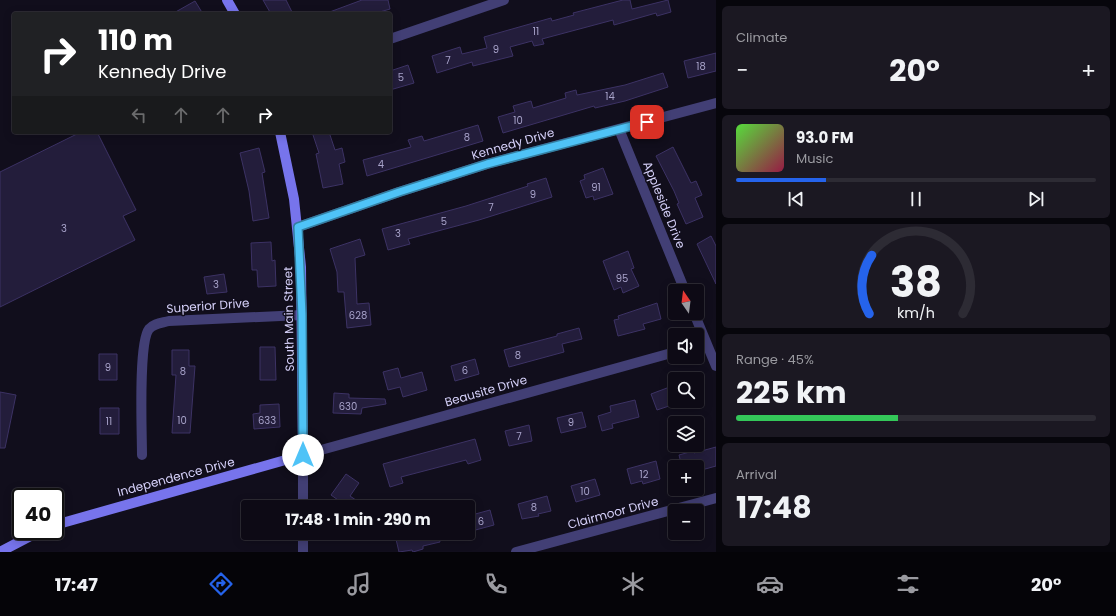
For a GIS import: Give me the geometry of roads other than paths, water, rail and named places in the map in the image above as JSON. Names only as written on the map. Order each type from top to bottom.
[{"type":"street","points":[[227,0],[234,12]]},
{"type":"street","points":[[392,38],[504,0]]},
{"type":"street","name":"Kennedy Drive","points":[[298,227],[399,192],[487,164],[716,103]]},
{"type":"street","name":"Appleside Drive","points":[[619,129],[682,284]]},
{"type":"street","name":"South Main Street","points":[[280,134],[291,180],[298,227],[302,315],[303,500]]},
{"type":"street","name":"Superior Drive","points":[[142,455],[143,350],[149,329],[157,323],[169,321],[302,315]]},
{"type":"street","points":[[704,348],[716,366]]},
{"type":"street","name":"Beausite Drive","points":[[303,455],[668,354]]},
{"type":"street","name":"Independence Drive","points":[[64,522],[303,455]]},
{"type":"street","name":"Clairmoor Drive","points":[[516,552],[716,498]]},
{"type":"street","points":[[0,552],[23,540]]},
{"type":"street","points":[[303,540],[303,552]]}]
